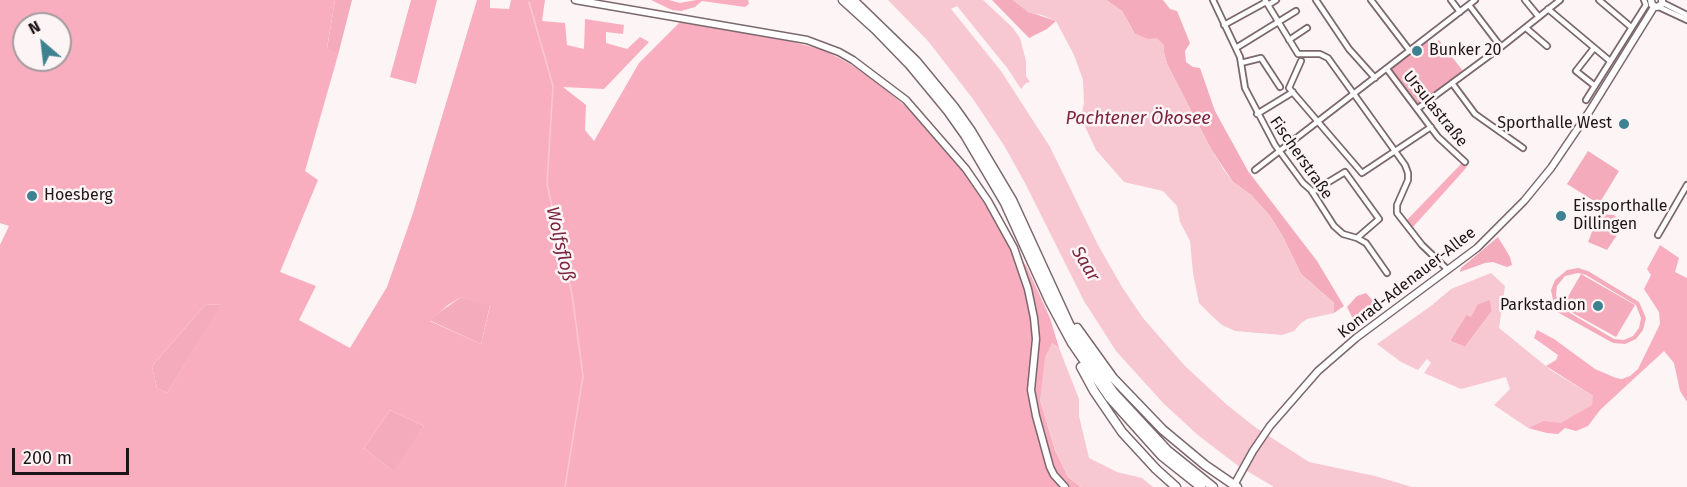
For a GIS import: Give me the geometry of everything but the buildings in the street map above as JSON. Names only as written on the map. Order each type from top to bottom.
[{"type":"highway","points":[[843,0],[910,65],[965,135],[1005,203],[1081,368],[1107,411],[1140,452],[1176,487]]},
{"type":"highway","points":[[853,0],[916,61],[971,131],[1012,200],[1058,301],[1087,355],[1125,407],[1167,450],[1214,487]]},
{"type":"highway","points":[[1058,301],[1108,370],[1144,412],[1185,449],[1235,485]]},
{"type":"highway","points":[[1057,315],[1081,359],[1126,418],[1162,456],[1201,487]]},
{"type":"main road","points":[[575,0],[807,40],[853,60],[906,100],[966,169],[988,201],[1014,248],[1028,289],[1034,318],[1036,339],[1031,390],[1036,416],[1050,467],[1054,476],[1065,487]]},
{"type":"main road","name":"Konrad-Adenauer-Allee","points":[[1235,485],[1270,426],[1323,366],[1356,338],[1477,248],[1551,168],[1658,3]]},
{"type":"street","name":"Fischerstraße","points":[[1213,0],[1236,48],[1245,88],[1257,114],[1280,152],[1312,192],[1338,230],[1366,243],[1387,273]]},
{"type":"street","points":[[1224,25],[1266,2],[1276,0]]},
{"type":"street","points":[[1316,0],[1345,44],[1375,78]]},
{"type":"street","points":[[1371,0],[1410,51]]},
{"type":"street","points":[[1451,0],[1460,12]]},
{"type":"street","points":[[1255,170],[1475,0]]},
{"type":"street","points":[[1525,0],[1539,17]]},
{"type":"street","points":[[1417,109],[1560,0]]},
{"type":"street","points":[[1599,0],[1631,27]]},
{"type":"street","points":[[1586,100],[1646,5],[1644,0]]},
{"type":"street","points":[[1266,2],[1301,55],[1324,55],[1396,152],[1407,169],[1409,177],[1397,205],[1397,213],[1429,253],[1448,271]]},
{"type":"street","points":[[1658,3],[1687,15]]},
{"type":"street","points":[[1658,3],[1687,20]]},
{"type":"street","points":[[1469,5],[1501,47]]},
{"type":"street","points":[[1548,9],[1610,61]]},
{"type":"street","points":[[1236,48],[1296,11]]},
{"type":"street","points":[[1289,40],[1307,28]]},
{"type":"street","points":[[1526,28],[1547,46]]},
{"type":"street","points":[[1594,48],[1576,71],[1595,86]]},
{"type":"street","points":[[1241,63],[1260,58],[1280,87]]},
{"type":"street","points":[[1301,61],[1289,86],[1363,173],[1431,127]]},
{"type":"street","name":"Ursulastraße","points":[[1387,69],[1443,143],[1465,162]]},
{"type":"street","points":[[1452,83],[1479,117],[1523,148]]},
{"type":"street","points":[[1257,114],[1293,92]]},
{"type":"street","points":[[1312,192],[1345,172],[1379,219],[1357,238]]},
{"type":"street","points":[[1658,235],[1687,185]]},
{"type":"shaded area","points":[[0,0],[335,0],[327,48],[338,55],[305,171],[318,180],[280,272],[316,286],[299,320],[350,348],[387,287],[413,213],[477,0],[490,0],[490,8],[509,9],[511,0],[545,0],[542,21],[565,23],[567,45],[584,49],[585,19],[624,25],[623,34],[606,32],[606,43],[627,49],[640,37],[649,42],[604,89],[563,87],[586,105],[585,130],[594,141],[639,63],[680,22],[789,41],[824,50],[852,65],[910,110],[965,174],[1010,249],[1026,265],[1050,318],[1059,348],[1052,343],[1040,400],[1055,450],[1068,477],[1081,487],[0,487],[0,245],[9,226],[0,223]],"holes":[[[461,297],[490,306],[481,344],[430,321]],[[221,304],[167,393],[157,388],[152,366],[205,305]],[[390,410],[424,426],[393,471],[364,448]]]},
{"type":"shaded area","points":[[335,0],[352,0],[338,55],[327,49]]},
{"type":"shaded area","points":[[411,0],[437,0],[416,84],[390,77]]},
{"type":"shaded area","points":[[651,0],[669,0],[680,3],[696,0],[748,0],[749,4],[745,7],[702,1],[695,7],[681,11],[672,10]]},
{"type":"shaded area","points":[[992,0],[1013,0],[1029,12],[1056,21],[1047,29],[1029,38]]},
{"type":"shaded area","points":[[1106,0],[1163,0],[1170,9],[1177,11],[1190,43],[1185,51],[1186,62],[1193,67],[1200,68],[1215,111],[1248,171],[1317,261],[1344,306],[1334,313],[1334,303],[1301,274],[1270,216],[1251,195],[1233,182],[1211,149],[1167,64],[1164,53],[1147,39],[1135,34],[1122,11]]},
{"type":"shaded area","points":[[1439,40],[1463,71],[1417,105],[1391,69],[1427,41],[1431,45]]},
{"type":"shaded area","points":[[1588,151],[1619,171],[1599,204],[1567,184]]},
{"type":"shaded area","points":[[1461,164],[1467,167],[1413,227],[1407,220]]},
{"type":"shaded area","points":[[1599,214],[1614,215],[1622,222],[1607,250],[1588,242]]},
{"type":"shaded area","points":[[1498,237],[1512,265],[1507,267],[1493,262],[1485,263],[1460,272],[1461,268]]},
{"type":"shaded area","points":[[1660,245],[1679,258],[1675,272],[1687,278],[1687,402],[1680,391],[1674,363],[1664,351],[1600,410],[1588,426],[1576,431],[1565,428],[1558,434],[1528,428],[1593,396],[1546,366],[1556,360],[1558,355],[1534,338],[1537,330],[1554,339],[1595,369],[1616,378],[1622,379],[1630,376],[1638,369],[1660,324],[1659,312],[1644,289],[1651,275],[1647,269]]},
{"type":"shaded area","points":[[1578,268],[1588,271],[1639,302],[1646,318],[1643,330],[1636,339],[1625,344],[1613,343],[1550,308],[1554,305],[1551,290],[1555,280],[1567,270]],"holes":[[[1578,273],[1586,275],[1636,305],[1641,318],[1639,328],[1633,336],[1624,340],[1614,339],[1560,307],[1556,295],[1557,286],[1565,276]]]},
{"type":"shaded area","name":"Parkstadion","points":[[1581,274],[1635,305],[1616,337],[1562,307]]},
{"type":"shaded area","points":[[1366,293],[1375,303],[1353,319],[1347,307],[1357,296]]},
{"type":"shaded area","points":[[461,297],[490,305],[481,344],[429,320]]},
{"type":"shaded area","points":[[1490,299],[1492,311],[1465,347],[1450,341],[1466,315],[1478,304]]},
{"type":"shaded area","points":[[222,304],[167,393],[157,388],[152,366],[205,305]]},
{"type":"shaded area","points":[[390,410],[424,426],[394,472],[364,448]]},
{"type":"water","name":"Saar","points":[[888,0],[983,0],[1012,27],[1020,38],[1026,61],[1026,76],[1030,82],[1021,89],[1008,69],[957,6],[951,9],[1001,71],[1050,147],[1098,245],[1122,287],[1143,318],[1184,365],[1255,427],[1309,462],[1375,476],[1412,487],[1274,487],[1237,465],[1199,436],[1164,404],[1116,351],[1084,301],[1025,183],[1005,147],[973,99],[928,41]]},
{"type":"water","name":"Pachtener Ökosee","points":[[1013,0],[1106,0],[1122,11],[1135,34],[1147,39],[1157,38],[1164,45],[1167,64],[1224,170],[1233,182],[1251,195],[1270,216],[1301,274],[1334,303],[1334,313],[1307,319],[1294,331],[1282,335],[1235,331],[1222,325],[1212,316],[1199,303],[1190,241],[1180,222],[1177,206],[1163,191],[1124,182],[1096,150],[1081,118],[1084,103],[1083,80],[1074,55],[1056,21],[1029,13]]},
{"type":"water","points":[[1491,273],[1505,286],[1499,328],[1552,371],[1593,396],[1592,405],[1561,423],[1544,421],[1528,428],[1494,405],[1510,389],[1506,377],[1461,389],[1424,373],[1431,363],[1427,359],[1418,370],[1401,362],[1377,344],[1451,289]],"holes":[[[1490,300],[1492,311],[1465,347],[1450,341],[1466,315],[1471,317],[1478,304]]]},
{"type":"water","points":[[1052,343],[1059,348],[1079,399],[1079,416],[1089,458],[1117,472],[1142,478],[1153,487],[1081,487],[1068,477],[1055,450],[1040,400],[1045,357]]},
{"type":"waterway","name":"Wolfsfloß","points":[[529,2],[553,86],[547,184],[572,294],[583,376],[565,487]]},
{"type":"place","name":"Bunker 20","points":[[1417,51]]},
{"type":"place","name":"Sporthalle West","points":[[1624,124]]},
{"type":"place","name":"Hoesberg","points":[[32,196]]},
{"type":"place","name":"Eissporthalle Dillingen","points":[[1561,216]]},
{"type":"place","name":"Parkstadion","points":[[1598,306]]}]
